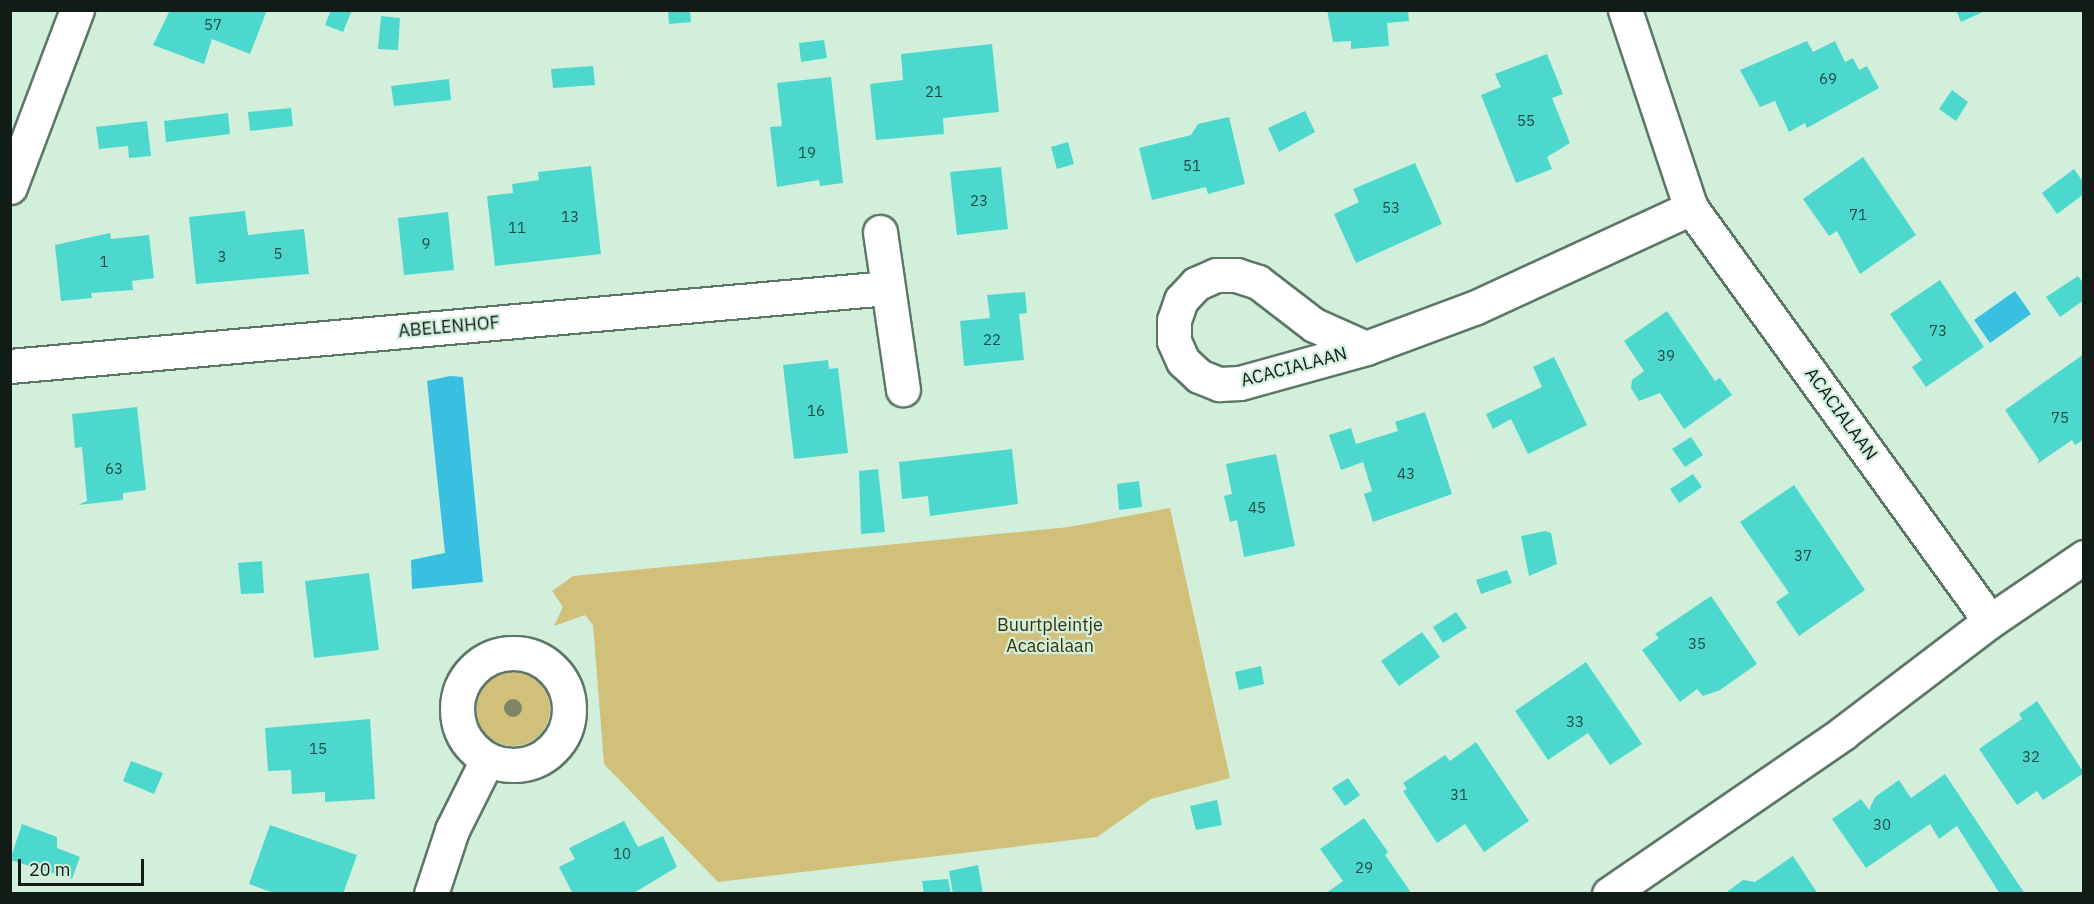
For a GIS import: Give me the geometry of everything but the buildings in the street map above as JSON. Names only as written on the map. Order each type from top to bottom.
[{"type":"street","points":[[10,187],[77,10]]},
{"type":"street","name":"ACACIALAAN","points":[[1624,10],[1691,208],[1990,621]]},
{"type":"street","name":"ACACIALAAN","points":[[1366,348],[1314,325],[1257,282],[1237,275],[1216,275],[1196,284],[1181,300],[1174,320],[1174,341],[1183,361],[1199,376],[1219,384],[1240,383],[1366,348],[1476,307],[1691,208]]},
{"type":"street","points":[[880,232],[903,389]]},
{"type":"street","name":"ABELENHOF","points":[[10,366],[888,288]]},
{"type":"street","points":[[1609,894],[1843,732],[1990,621],[2084,557]]},
{"type":"street","points":[[431,894],[452,830],[487,760]]},
{"type":"green space","name":"Buurtpleintje Acacialaan","points":[[1170,508],[1230,778],[1151,799],[1097,837],[718,882],[604,764],[593,625],[585,615],[554,626],[563,607],[552,591],[573,576],[1069,527]]},
{"type":"green space","points":[[513,672],[527,675],[539,683],[547,695],[550,709],[547,723],[539,735],[527,743],[513,746],[499,743],[487,735],[479,723],[476,709],[479,695],[487,683],[499,675]]},
{"type":"water","points":[[2015,291],[2031,314],[1990,343],[1974,320]]},
{"type":"water","points":[[450,376],[463,377],[483,582],[412,589],[411,560],[445,553],[427,381]]}]
